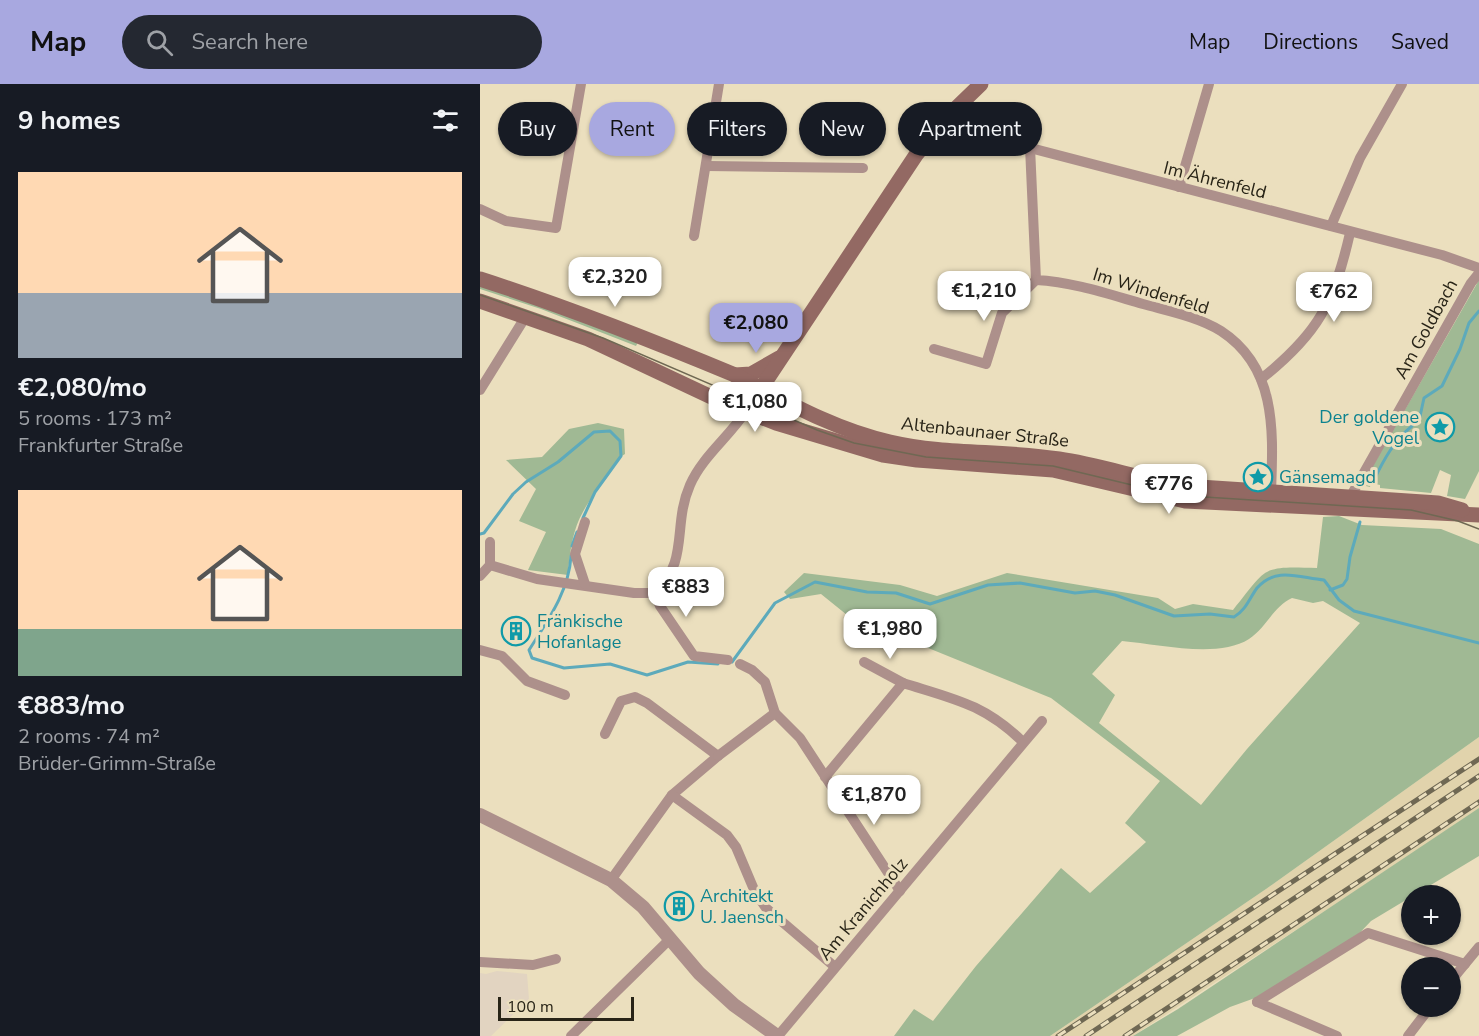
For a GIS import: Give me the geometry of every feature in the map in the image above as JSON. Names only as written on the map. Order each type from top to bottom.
[{"type":"main road","points":[[962,102],[981,84]]},
{"type":"main road","points":[[746,411],[915,156]]},
{"type":"main road","name":"Altenbaunaer Straße","points":[[480,279],[543,299],[641,336],[735,375],[841,428],[891,442],[941,449],[1031,454],[1073,461],[1165,484],[1271,493],[1348,503]]},
{"type":"main road","name":"Altenbaunaer Straße","points":[[480,301],[588,339],[776,423],[883,455],[1053,470],[1185,501],[1438,503],[1479,515]]},
{"type":"main road","points":[[735,375],[758,372],[783,355]]},
{"type":"street","points":[[480,209],[506,221],[556,228],[581,84]]},
{"type":"street","points":[[694,236],[719,84]]},
{"type":"street","points":[[1179,187],[1209,84]]},
{"type":"street","points":[[1331,226],[1360,158],[1402,84]]},
{"type":"street","name":"Im Ährenfeld","points":[[1042,151],[1085,164],[1442,255],[1479,268]]},
{"type":"street","points":[[934,349],[986,364],[1002,313],[1036,280],[1030,156]]},
{"type":"street","points":[[706,165],[863,168]]},
{"type":"street","points":[[1261,379],[1306,339],[1323,314],[1341,273],[1350,233]]},
{"type":"street","name":"Am Goldbach","points":[[1348,503],[1471,283],[1479,273]]},
{"type":"street","name":"Im Windenfeld","points":[[1036,280],[1069,284],[1178,314],[1221,331],[1241,351],[1261,379],[1270,407],[1273,436],[1271,493]]},
{"type":"street","points":[[480,390],[526,316]]},
{"type":"street","points":[[490,565],[532,578],[634,593],[655,593],[673,572],[682,506],[690,485],[700,467],[746,411]]},
{"type":"street","points":[[581,584],[575,554],[585,522]]},
{"type":"street","points":[[480,576],[490,565],[490,542]]},
{"type":"street","points":[[655,593],[660,606],[694,656],[728,660]]},
{"type":"street","points":[[480,650],[502,656],[527,681],[565,694]]},
{"type":"street","points":[[864,662],[903,683],[977,706],[1002,721],[1023,742]]},
{"type":"street","points":[[740,664],[752,670],[765,682],[776,713],[800,738],[900,891]]},
{"type":"street","points":[[825,777],[903,683]]},
{"type":"street","points":[[605,734],[621,701],[635,697],[648,703],[718,756]]},
{"type":"street","points":[[611,880],[672,795],[718,756],[776,713]]},
{"type":"street","name":"Am Kranichholz","points":[[778,1036],[815,996],[835,968],[1042,721]]},
{"type":"street","points":[[672,795],[727,835],[736,847],[755,892],[766,908],[835,968]]},
{"type":"street","points":[[480,815],[611,880],[643,907],[699,973],[734,1005],[778,1036]]},
{"type":"street","points":[[1333,1035],[1257,1002],[1368,933],[1465,964]]},
{"type":"street","points":[[571,1036],[670,939]]},
{"type":"street","points":[[1461,969],[1479,946]]},
{"type":"street","points":[[480,962],[533,965],[556,959]]},
{"type":"street","points":[[1408,1036],[1423,1017]]},
{"type":"shaded area","points":[[1479,737],[1479,808],[1460,823],[1133,1036],[1050,1036],[1266,889]]},
{"type":"shaded area","points":[[497,971],[527,974],[529,999],[491,1036],[480,1036],[480,973]]},
{"type":"green space","points":[[1479,280],[1479,471],[1465,499],[1447,496],[1451,475],[1440,470],[1431,493],[1380,488],[1380,485],[1371,483],[1370,487],[1362,485]]},
{"type":"green space","points":[[480,285],[639,340],[636,346],[541,309],[480,289]]},
{"type":"green space","points":[[598,423],[624,429],[625,454],[617,461],[583,511],[572,545],[568,575],[528,570],[546,532],[519,521],[536,489],[506,460],[542,457],[569,429]]},
{"type":"green space","points":[[1339,516],[1362,525],[1441,529],[1479,544],[1479,737],[1266,889],[1050,1036],[894,1036],[914,1009],[933,1021],[976,966],[1061,868],[1090,893],[1146,842],[1125,823],[1160,781],[1051,698],[847,615],[821,594],[790,599],[784,592],[804,573],[900,585],[937,596],[1007,573],[1158,598],[1175,609],[1193,604],[1233,610],[1260,577],[1267,572],[1285,568],[1317,568],[1323,517]],"holes":[[[1292,598],[1313,603],[1323,601],[1360,623],[1247,749],[1201,805],[1099,723],[1115,695],[1092,674],[1122,641],[1187,649],[1221,648],[1249,639],[1285,602]]]},
{"type":"green space","points":[[1479,808],[1479,856],[1431,885],[1401,885],[1401,903],[1371,921],[1353,940],[1255,998],[1230,1007],[1177,1036],[1133,1036],[1178,1009]]},
{"type":"waterway","points":[[1419,421],[1424,398],[1442,386],[1460,349],[1469,323],[1479,311]]},
{"type":"waterway","points":[[1374,480],[1390,451],[1412,426]]},
{"type":"waterway","points":[[480,534],[484,533],[513,494],[526,482],[558,462],[594,432],[610,431],[620,441],[621,456],[595,492],[583,518]]},
{"type":"waterway","points":[[1330,590],[1343,585],[1347,579],[1350,557],[1360,522]]},
{"type":"waterway","points":[[572,546],[577,532]]},
{"type":"waterway","points":[[571,556],[562,593],[529,650],[532,658],[564,668],[610,664],[647,675],[688,662],[718,664]]},
{"type":"waterway","points":[[732,662],[775,603],[815,582],[867,592],[896,593],[930,604],[988,585],[1020,583],[1075,593],[1095,591],[1115,595],[1174,616],[1210,614],[1234,617],[1244,608],[1264,581],[1280,575],[1289,575],[1324,580],[1339,600],[1354,611],[1479,643]]},
{"type":"tram line","points":[[480,295],[603,338],[817,430],[854,443],[926,457],[1053,466],[1157,491],[1189,496],[1411,510],[1458,521],[1479,529]]},
{"type":"railway","points":[[1058,1036],[1479,759]]},
{"type":"railway","points":[[1086,1036],[1479,776]]},
{"type":"railway","points":[[1125,1036],[1479,802]]},
{"type":"place","name":"Der goldene Vogel","points":[[1440,427]]},
{"type":"place","name":"Gänsemagd","points":[[1258,477]]},
{"type":"place","name":"Fränkische Hofanlage","points":[[516,631]]},
{"type":"place","name":"Architekt U. Jaensch","points":[[679,906]]}]
